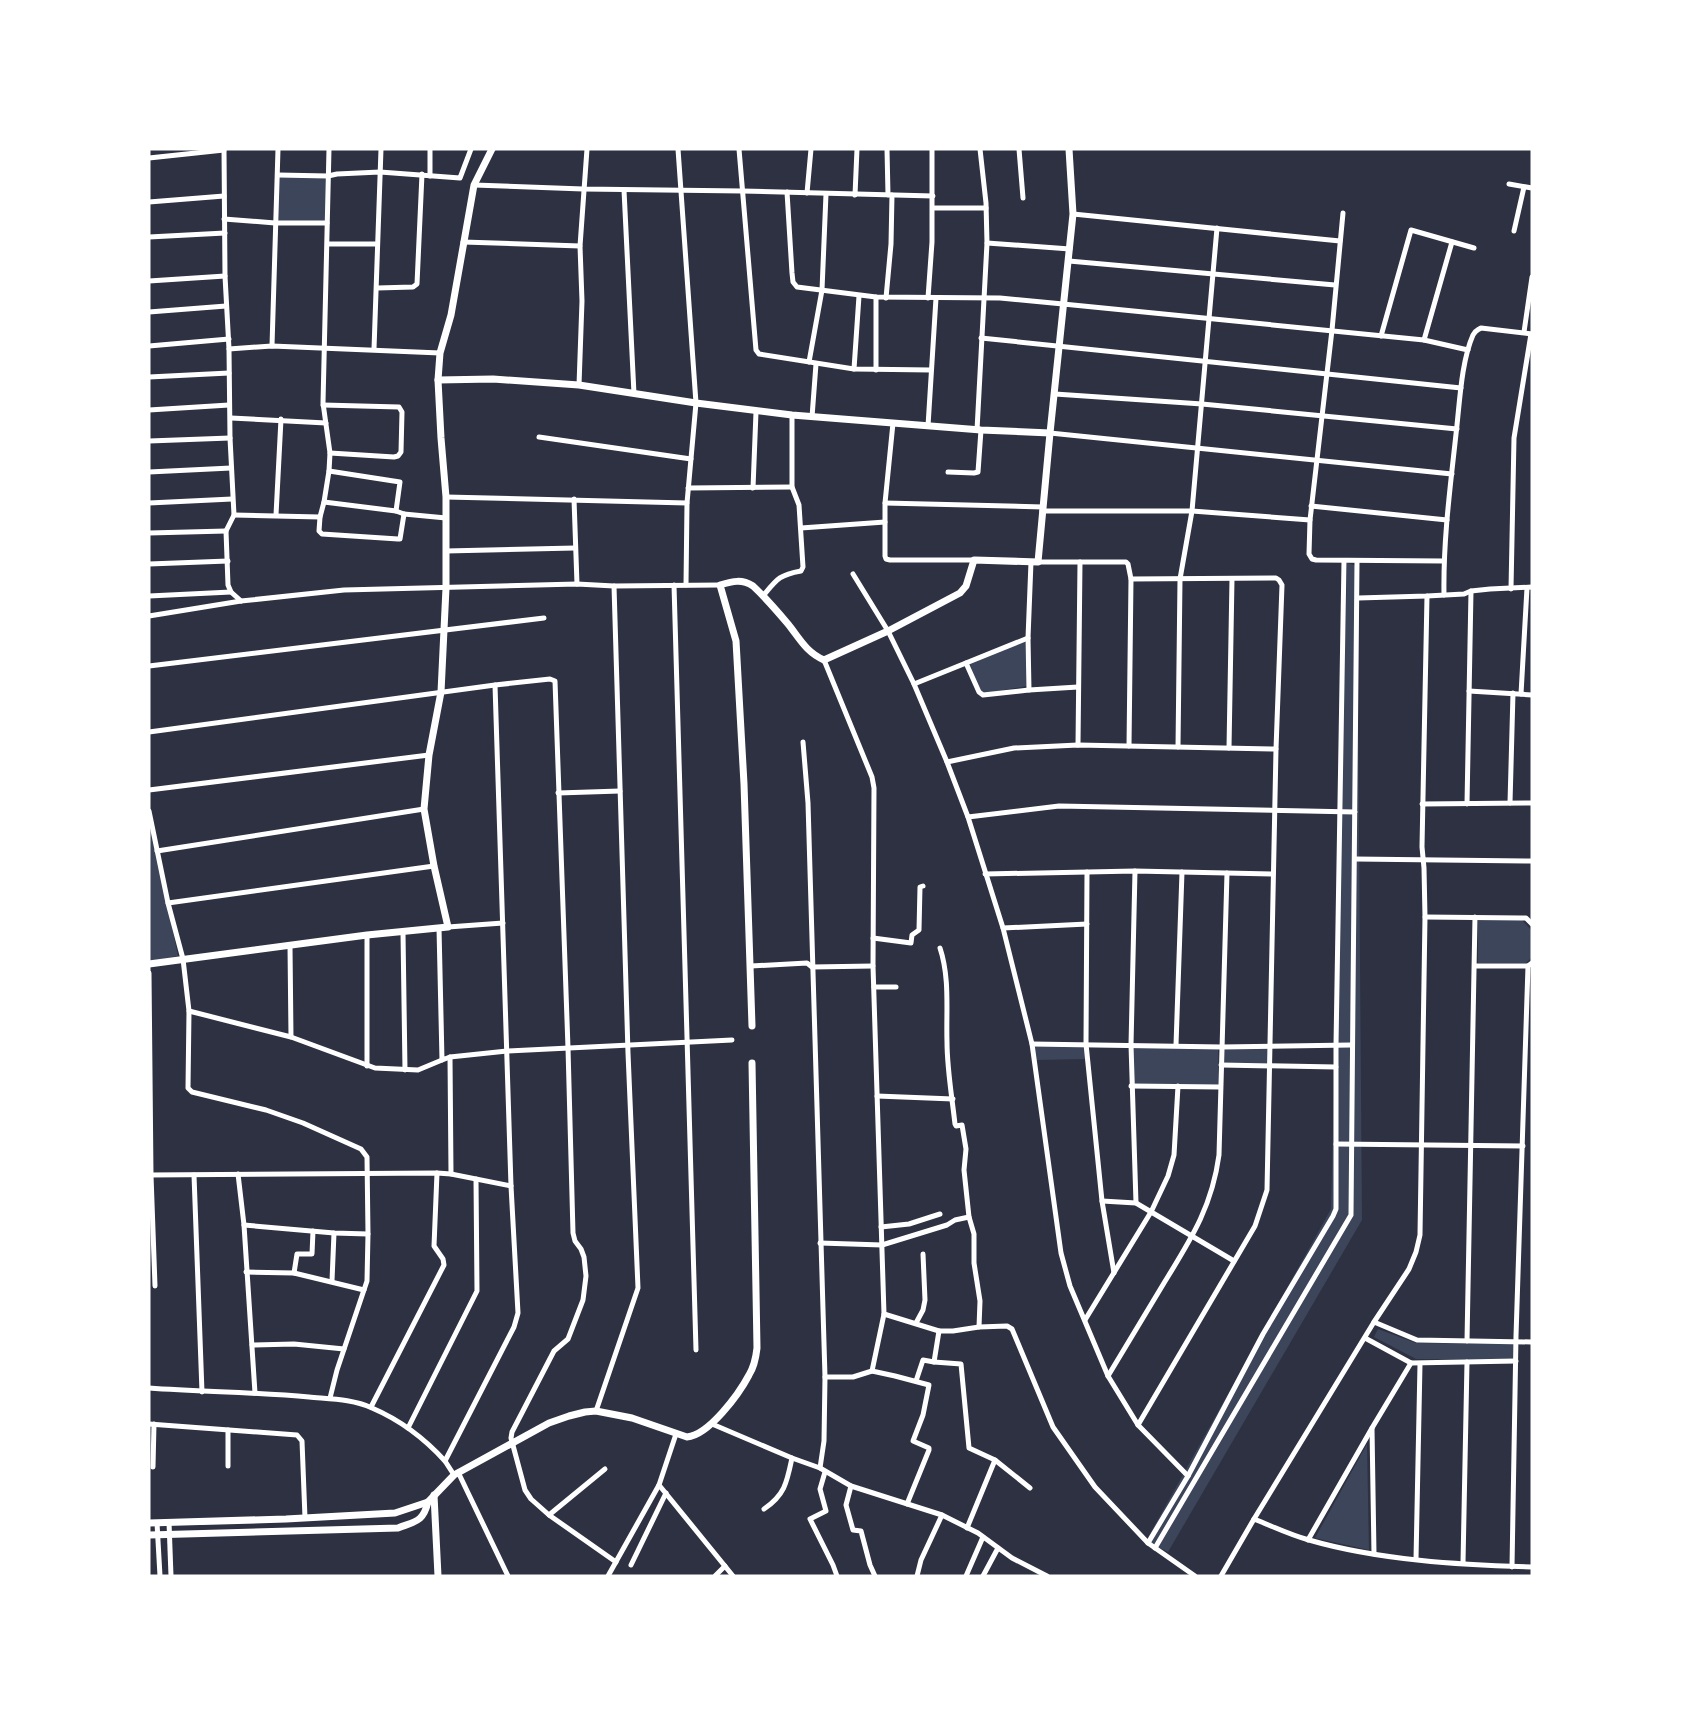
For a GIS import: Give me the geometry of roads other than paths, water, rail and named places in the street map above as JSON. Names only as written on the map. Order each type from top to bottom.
[{"type":"street","points":[[149,158],[224,149],[224,276],[229,339],[234,515],[226,531],[228,585],[230,592],[241,601]]},
{"type":"street","points":[[272,346],[278,149]]},
{"type":"street","points":[[329,149],[323,405],[330,453],[320,534],[400,539],[404,514]]},
{"type":"street","points":[[374,349],[381,149]]},
{"type":"street","points":[[430,149],[430,176]]},
{"type":"street","points":[[278,175],[328,176],[380,172],[460,178],[471,149]]},
{"type":"street","points":[[448,928],[424,809],[429,754],[441,692],[446,588],[446,497],[438,380],[440,353],[451,315],[474,185],[492,149]]},
{"type":"street","points":[[579,385],[582,301],[580,246],[587,149]]},
{"type":"street","points":[[678,149],[696,403],[687,503],[685,585]]},
{"type":"street","points":[[739,149],[756,350],[760,354],[854,369],[931,370]]},
{"type":"street","points":[[807,193],[811,149]]},
{"type":"street","points":[[855,195],[857,149]]},
{"type":"street","points":[[886,298],[891,244],[887,149]]},
{"type":"street","points":[[928,298],[933,208],[932,149]]},
{"type":"street","points":[[948,472],[978,472],[981,338],[987,243],[980,149]]},
{"type":"street","points":[[1019,149],[1023,198]]},
{"type":"street","points":[[1029,690],[1028,638],[1035,562],[1073,215],[1069,149]]},
{"type":"street","points":[[377,288],[417,285],[422,174]]},
{"type":"street","points":[[1509,184],[1532,188]]},
{"type":"street","points":[[474,185],[933,196]]},
{"type":"street","points":[[1514,231],[1524,187]]},
{"type":"street","points":[[624,190],[634,394]]},
{"type":"street","points":[[787,192],[793,282],[797,286],[886,298],[984,298],[1063,304],[1381,335],[1424,340],[1468,350]]},
{"type":"street","points":[[809,362],[822,290],[826,194]]},
{"type":"street","points":[[149,202],[224,196]]},
{"type":"street","points":[[933,208],[986,208]]},
{"type":"street","points":[[1343,212],[1311,506],[1309,554],[1312,559],[1344,561],[1443,561]]},
{"type":"street","points":[[1073,215],[1340,241]]},
{"type":"street","points":[[225,219],[327,223]]},
{"type":"street","points":[[1178,747],[1180,579],[1192,511],[1199,448],[1217,228]]},
{"type":"street","points":[[1381,335],[1411,230],[1474,248]]},
{"type":"street","points":[[149,237],[225,233]]},
{"type":"street","points":[[463,242],[580,246]]},
{"type":"street","points":[[1424,340],[1452,242]]},
{"type":"street","points":[[987,243],[1070,249]]},
{"type":"street","points":[[328,244],[377,244]]},
{"type":"street","points":[[1069,261],[1335,285]]},
{"type":"street","points":[[149,281],[224,276]]},
{"type":"street","points":[[1511,589],[1514,438],[1529,333],[1532,277]]},
{"type":"street","points":[[854,369],[859,296]]},
{"type":"street","points":[[876,297],[876,370]]},
{"type":"street","points":[[928,426],[936,298]]},
{"type":"street","points":[[149,312],[226,306]]},
{"type":"street","points":[[1444,595],[1443,561],[1447,520],[1461,388],[1468,350],[1474,333],[1481,328],[1529,333]]},
{"type":"street","points":[[981,338],[1461,388]]},
{"type":"street","points":[[149,346],[229,339]]},
{"type":"street","points":[[229,349],[272,346],[440,353]]},
{"type":"street","points":[[812,417],[816,364]]},
{"type":"street","points":[[149,377],[229,373]]},
{"type":"street","points":[[438,380],[493,379],[579,385],[756,412],[1050,433],[1452,474]]},
{"type":"street","points":[[1055,394],[1202,404],[1457,429]]},
{"type":"street","points":[[149,410],[229,405]]},
{"type":"street","points":[[323,405],[399,407],[402,412],[401,452],[398,456],[330,453]]},
{"type":"street","points":[[753,488],[756,412]]},
{"type":"street","points":[[763,596],[777,578],[803,569],[799,505],[792,487],[792,415]]},
{"type":"street","points":[[230,418],[326,423]]},
{"type":"street","points":[[276,515],[281,419]]},
{"type":"street","points":[[893,423],[885,503],[886,559],[1127,563],[1131,579],[1129,746]]},
{"type":"street","points":[[539,436],[691,459]]},
{"type":"street","points":[[149,441],[230,438]]},
{"type":"street","points":[[149,472],[231,468]]},
{"type":"street","points":[[329,471],[400,482],[396,511]]},
{"type":"street","points":[[688,488],[792,487]]},
{"type":"street","points":[[446,497],[687,503]]},
{"type":"street","points":[[149,503],[232,499]]},
{"type":"street","points":[[574,499],[577,584]]},
{"type":"street","points":[[324,502],[446,518]]},
{"type":"street","points":[[885,503],[1192,511],[1310,520]]},
{"type":"street","points":[[1311,506],[1447,520]]},
{"type":"street","points":[[234,515],[320,517]]},
{"type":"street","points":[[801,528],[885,522]]},
{"type":"street","points":[[149,533],[226,531]]},
{"type":"street","points":[[446,551],[575,548]]},
{"type":"street","points":[[824,660],[888,631],[963,591],[974,560]]},
{"type":"street","points":[[149,565],[228,561]]},
{"type":"street","points":[[1148,1543],[1188,1476],[1272,1319],[1335,1213],[1344,561]]},
{"type":"street","points":[[1155,1548],[1351,1215],[1357,561]]},
{"type":"street","points":[[1079,745],[1080,562]]},
{"type":"street","points":[[853,574],[888,631],[914,684],[968,817],[1003,928],[1032,1044],[1061,1253],[1070,1286],[1108,1376],[1138,1425],[1188,1476]]},
{"type":"street","points":[[1131,579],[1276,578],[1282,585],[1267,1190],[1255,1226],[1138,1425]]},
{"type":"street","points":[[1229,748],[1232,579]]},
{"type":"street","points":[[149,616],[241,601],[344,590],[577,584],[720,585],[736,580],[748,582],[763,596],[809,652],[824,660],[872,777],[874,788],[873,966],[884,1314],[872,1371]]},
{"type":"street","points":[[674,585],[696,1350]]},
{"type":"street","points":[[720,585],[736,641],[752,1026]]},
{"type":"street","points":[[596,1411],[638,1288],[614,586]]},
{"type":"street","points":[[1358,598],[1464,594],[1471,591],[1529,588],[1526,597],[1521,694]]},
{"type":"street","points":[[1467,804],[1471,591]]},
{"type":"street","points":[[149,596],[230,592]]},
{"type":"street","points":[[1221,1576],[1374,1322],[1409,1269],[1420,1235],[1425,917],[1422,804],[1427,596]]},
{"type":"street","points":[[149,666],[544,618]]},
{"type":"street","points":[[914,684],[1028,638]]},
{"type":"street","points":[[966,663],[981,694],[986,696],[1078,687]]},
{"type":"street","points":[[149,732],[495,685],[550,679],[556,683],[573,1233],[583,1253],[585,1286],[583,1300],[568,1339],[554,1351],[512,1432],[512,1444],[528,1495],[549,1516],[615,1562]]},
{"type":"street","points":[[445,1461],[518,1313],[511,1186],[495,685]]},
{"type":"street","points":[[1469,691],[1532,695]]},
{"type":"street","points":[[1510,803],[1513,693]]},
{"type":"street","points":[[803,742],[808,803],[825,1377],[823,1470],[820,1489],[826,1511],[810,1519],[837,1576]]},
{"type":"street","points":[[947,762],[1014,748],[1079,745],[1276,749]]},
{"type":"street","points":[[149,790],[429,754]]},
{"type":"street","points":[[558,793],[620,791]]},
{"type":"street","points":[[1422,804],[1532,803]]},
{"type":"street","points":[[968,817],[1059,806],[1355,812]]},
{"type":"street","points":[[157,851],[424,809]]},
{"type":"street","points":[[149,811],[183,959],[189,1011],[187,1084],[190,1090],[266,1110],[303,1123],[361,1149],[367,1157],[367,1281],[330,1398]]},
{"type":"street","points":[[1355,859],[1532,861]]},
{"type":"street","points":[[168,903],[434,866]]},
{"type":"street","points":[[985,874],[1135,871],[1273,874]]},
{"type":"street","points":[[1135,871],[1131,1086],[1136,1203]]},
{"type":"street","points":[[1087,872],[1086,1044],[1102,1201],[1114,1273]]},
{"type":"street","points":[[1176,1045],[1182,872]]},
{"type":"street","points":[[1108,1376],[1193,1236],[1209,1203],[1217,1170],[1227,873]]},
{"type":"street","points":[[873,938],[911,942],[912,934],[919,930],[920,887],[923,886]]},
{"type":"street","points":[[1425,917],[1526,918],[1532,924]]},
{"type":"street","points":[[1467,1341],[1475,918]]},
{"type":"street","points":[[149,964],[367,935],[503,923]]},
{"type":"street","points":[[1003,928],[1087,924]]},
{"type":"street","points":[[439,928],[442,1060]]},
{"type":"street","points":[[403,933],[404,1070]]},
{"type":"street","points":[[367,935],[367,1066]]},
{"type":"street","points":[[290,946],[291,1037]]},
{"type":"street","points":[[940,948],[945,962],[947,1044],[955,1124],[962,1125],[969,1217],[974,1234],[974,1263],[980,1301],[979,1327]]},
{"type":"street","points":[[751,966],[807,963],[812,967],[873,966]]},
{"type":"street","points":[[1475,966],[1530,965],[1516,1342],[1512,1567]]},
{"type":"street","points":[[149,973],[150,1175],[155,1286]]},
{"type":"street","points":[[874,987],[896,987]]},
{"type":"street","points":[[189,1011],[291,1037],[367,1066],[404,1070],[418,1070],[450,1057],[508,1051],[733,1040]]},
{"type":"street","points":[[1032,1044],[1222,1047],[1351,1045]]},
{"type":"street","points":[[450,1057],[451,1174]]},
{"type":"street","points":[[160,1576],[158,1535],[153,1523],[395,1513],[428,1502],[456,1474],[557,1420],[585,1412],[596,1411],[632,1418],[687,1437],[701,1433],[712,1424],[749,1376],[758,1348],[752,1063]]},
{"type":"street","points":[[1221,1065],[1336,1067]]},
{"type":"street","points":[[1131,1086],[1220,1087]]},
{"type":"street","points":[[1085,1320],[1151,1212],[1168,1176],[1173,1160],[1178,1086]]},
{"type":"street","points":[[877,1096],[953,1099]]},
{"type":"street","points":[[1336,1144],[1523,1146]]},
{"type":"street","points":[[238,1174],[255,1393]]},
{"type":"street","points":[[371,1407],[444,1265],[434,1246],[437,1174]]},
{"type":"street","points":[[150,1175],[451,1174],[511,1186]]},
{"type":"street","points":[[194,1175],[202,1392]]},
{"type":"street","points":[[408,1428],[477,1291],[476,1179]]},
{"type":"street","points":[[1102,1201],[1136,1203],[1234,1261]]},
{"type":"street","points":[[881,1227],[909,1224],[940,1214]]},
{"type":"street","points":[[820,1243],[882,1245],[969,1217]]},
{"type":"street","points":[[244,1225],[368,1234]]},
{"type":"street","points":[[293,1273],[297,1254],[312,1254],[313,1231]]},
{"type":"street","points":[[331,1281],[334,1233]]},
{"type":"street","points":[[916,1323],[925,1300],[923,1254]]},
{"type":"street","points":[[246,1272],[293,1273],[364,1290]]},
{"type":"street","points":[[884,1314],[939,1331],[1007,1325],[1012,1329],[1053,1427],[1095,1487],[1148,1543],[1195,1576]]},
{"type":"street","points":[[1272,1319],[1284,1327]]},
{"type":"street","points":[[1374,1322],[1417,1340],[1532,1342]]},
{"type":"street","points":[[934,1362],[939,1331]]},
{"type":"street","points":[[1264,1334],[1275,1343]]},
{"type":"street","points":[[1365,1338],[1411,1363],[1516,1361]]},
{"type":"street","points":[[252,1345],[294,1344],[344,1349]]},
{"type":"street","points":[[916,1381],[923,1360],[961,1364],[969,1447],[995,1460],[1030,1488]]},
{"type":"street","points":[[1463,1563],[1467,1362]]},
{"type":"street","points":[[1308,1540],[1411,1363]]},
{"type":"street","points":[[1416,1559],[1420,1364]]},
{"type":"street","points":[[825,1377],[853,1377],[872,1371],[930,1385],[913,1441],[929,1449],[907,1504]]},
{"type":"street","points":[[149,1388],[330,1398],[371,1407],[429,1443],[456,1474],[508,1576]]},
{"type":"street","points":[[153,1467],[151,1424],[297,1435],[302,1441],[306,1518]]},
{"type":"street","points":[[712,1424],[823,1470],[851,1486],[942,1515],[983,1537],[1039,1574],[1047,1576]]},
{"type":"street","points":[[1371,1428],[1374,1554]]},
{"type":"street","points":[[228,1430],[228,1466]]},
{"type":"street","points":[[608,1576],[659,1485],[676,1434]]},
{"type":"street","points":[[764,1509],[777,1500],[786,1487],[793,1458]]},
{"type":"street","points":[[967,1528],[995,1460]]},
{"type":"street","points":[[549,1516],[605,1469]]},
{"type":"street","points":[[659,1485],[733,1576]]},
{"type":"street","points":[[851,1486],[846,1506],[853,1530],[861,1531],[875,1576]]},
{"type":"street","points":[[631,1565],[666,1493]]},
{"type":"street","points":[[435,1495],[438,1576]]},
{"type":"street","points":[[149,1535],[398,1528],[421,1519],[428,1502]]},
{"type":"street","points":[[917,1576],[921,1560],[942,1515]]},
{"type":"street","points":[[1254,1519],[1308,1540],[1374,1554],[1532,1567]]},
{"type":"street","points":[[169,1522],[171,1576]]},
{"type":"street","points":[[966,1576],[983,1537]]},
{"type":"street","points":[[983,1576],[998,1548]]},
{"type":"street","points":[[715,1576],[725,1566]]}]
